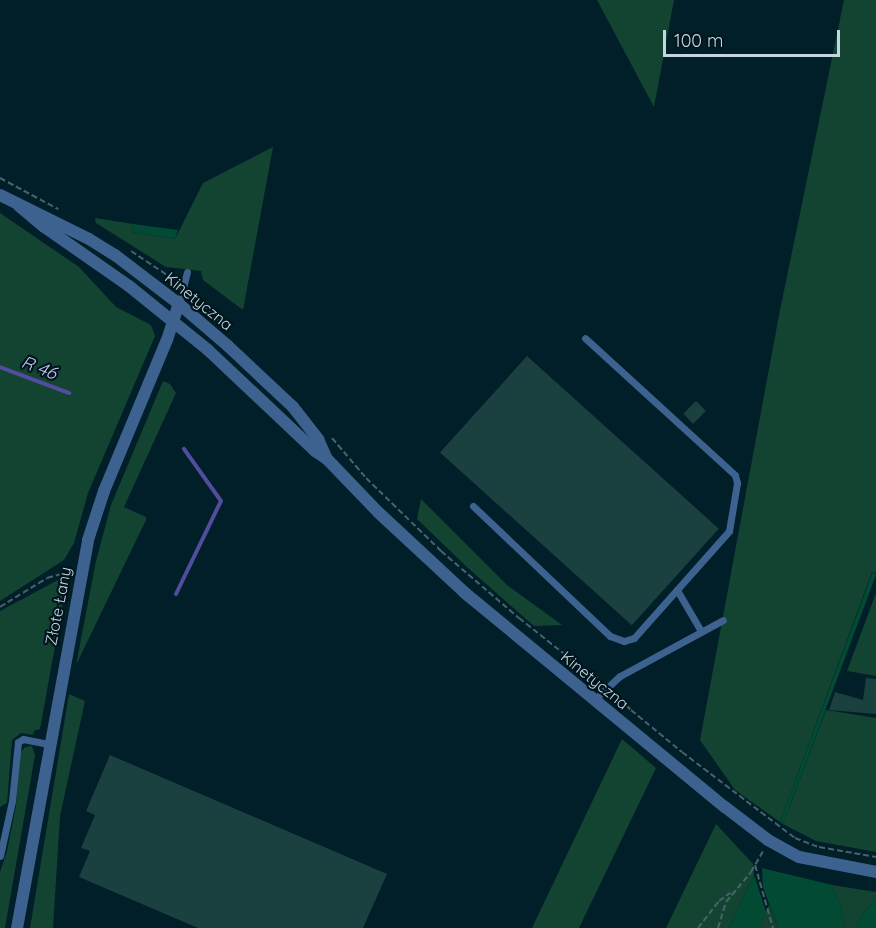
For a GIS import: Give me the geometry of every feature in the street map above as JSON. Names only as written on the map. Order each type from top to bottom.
[{"type":"street","name":"Kinetyczna","points":[[0,195],[89,239],[115,255],[179,304],[293,407],[318,439],[327,459]]},
{"type":"street","name":"Kinetyczna","points":[[19,206],[43,226],[112,273],[219,360],[315,451],[327,459],[379,513],[465,593],[768,840],[799,857],[876,872]]},
{"type":"street","name":"Złote Łany","points":[[17,928],[88,540],[104,491],[174,322],[179,304]]},
{"type":"lane","points":[[179,304],[187,272]]},
{"type":"lane","points":[[473,506],[614,638],[624,641],[634,638],[729,531],[736,478],[585,338]]},
{"type":"lane","points":[[677,590],[701,631]]},
{"type":"lane","points":[[594,700],[620,676],[723,620]]},
{"type":"lane","points":[[0,856],[12,801],[18,742],[23,739],[49,744]]},
{"type":"path","points":[[0,178],[64,212]]},
{"type":"path","points":[[129,250],[183,287],[225,327]]},
{"type":"path","points":[[326,431],[366,478],[441,551],[519,618],[607,686],[631,710],[682,752],[795,838],[819,847],[876,857]]},
{"type":"path","points":[[0,606],[47,578],[61,573],[81,576]]},
{"type":"path","points":[[718,928],[726,902],[755,866],[768,840]]},
{"type":"path","points":[[755,866],[773,928]]},
{"type":"path","points":[[698,928],[719,901],[733,891]]},
{"type":"green space","points":[[597,0],[674,0],[654,107]]},
{"type":"green space","points":[[844,0],[876,0],[876,573],[872,572],[780,822],[735,790],[700,740],[779,315]]},
{"type":"green space","points":[[273,147],[243,310],[203,280],[201,271],[166,267],[96,223],[95,218],[133,224],[132,232],[175,239],[203,183]]},
{"type":"green space","points":[[0,213],[79,267],[116,307],[151,325],[155,336],[88,493],[74,543],[64,560],[0,601]]},
{"type":"green space","points":[[133,224],[178,230],[175,239],[132,232]]},
{"type":"green space","points":[[163,381],[170,384],[176,393],[124,507],[146,517],[146,520],[76,665],[96,561],[111,505]]},
{"type":"green space","points":[[421,499],[507,585],[562,625],[534,626],[468,568],[417,519]]},
{"type":"green space","points":[[873,571],[876,575],[783,824],[780,822]]},
{"type":"green space","points":[[58,580],[67,580],[40,729],[34,731],[33,735],[21,733],[12,740],[7,803],[0,807],[0,611]]},
{"type":"green space","points":[[876,593],[876,676],[847,671]]},
{"type":"green space","points":[[69,694],[85,701],[60,816],[53,928],[30,928]]},
{"type":"green space","points":[[826,710],[876,718],[876,852],[816,841],[783,824]]},
{"type":"green space","points":[[622,739],[656,768],[579,928],[532,928]]},
{"type":"green space","points":[[32,746],[35,755],[5,928],[0,928],[0,872],[7,851],[16,806],[20,753],[25,747]]},
{"type":"green space","points":[[716,824],[753,864],[754,875],[729,928],[666,928]]},
{"type":"green space","points":[[762,868],[832,885],[840,905],[845,928],[778,928],[763,887]]},
{"type":"green space","points":[[754,875],[766,912],[758,928],[729,928]]},
{"type":"green space","points":[[832,885],[876,892],[876,897],[858,921],[857,928],[845,928],[840,905]]},
{"type":"green space","points":[[876,897],[876,928],[857,928],[858,921]]},
{"type":"green space","points":[[769,905],[778,928],[758,928]]},
{"type":"building","points":[[527,356],[719,529],[632,625],[440,453]]},
{"type":"building","points":[[696,401],[706,411],[693,424],[683,414]]},
{"type":"building","points":[[866,678],[876,679],[876,714],[829,710],[835,692],[863,700]]},
{"type":"building","points":[[110,755],[387,874],[363,928],[198,928],[79,877],[90,851],[81,848],[95,815],[86,811]]},
{"type":"waterway","name":"R 46","points":[[0,367],[69,393]]},
{"type":"waterway","points":[[176,594],[221,501],[184,449]]}]
